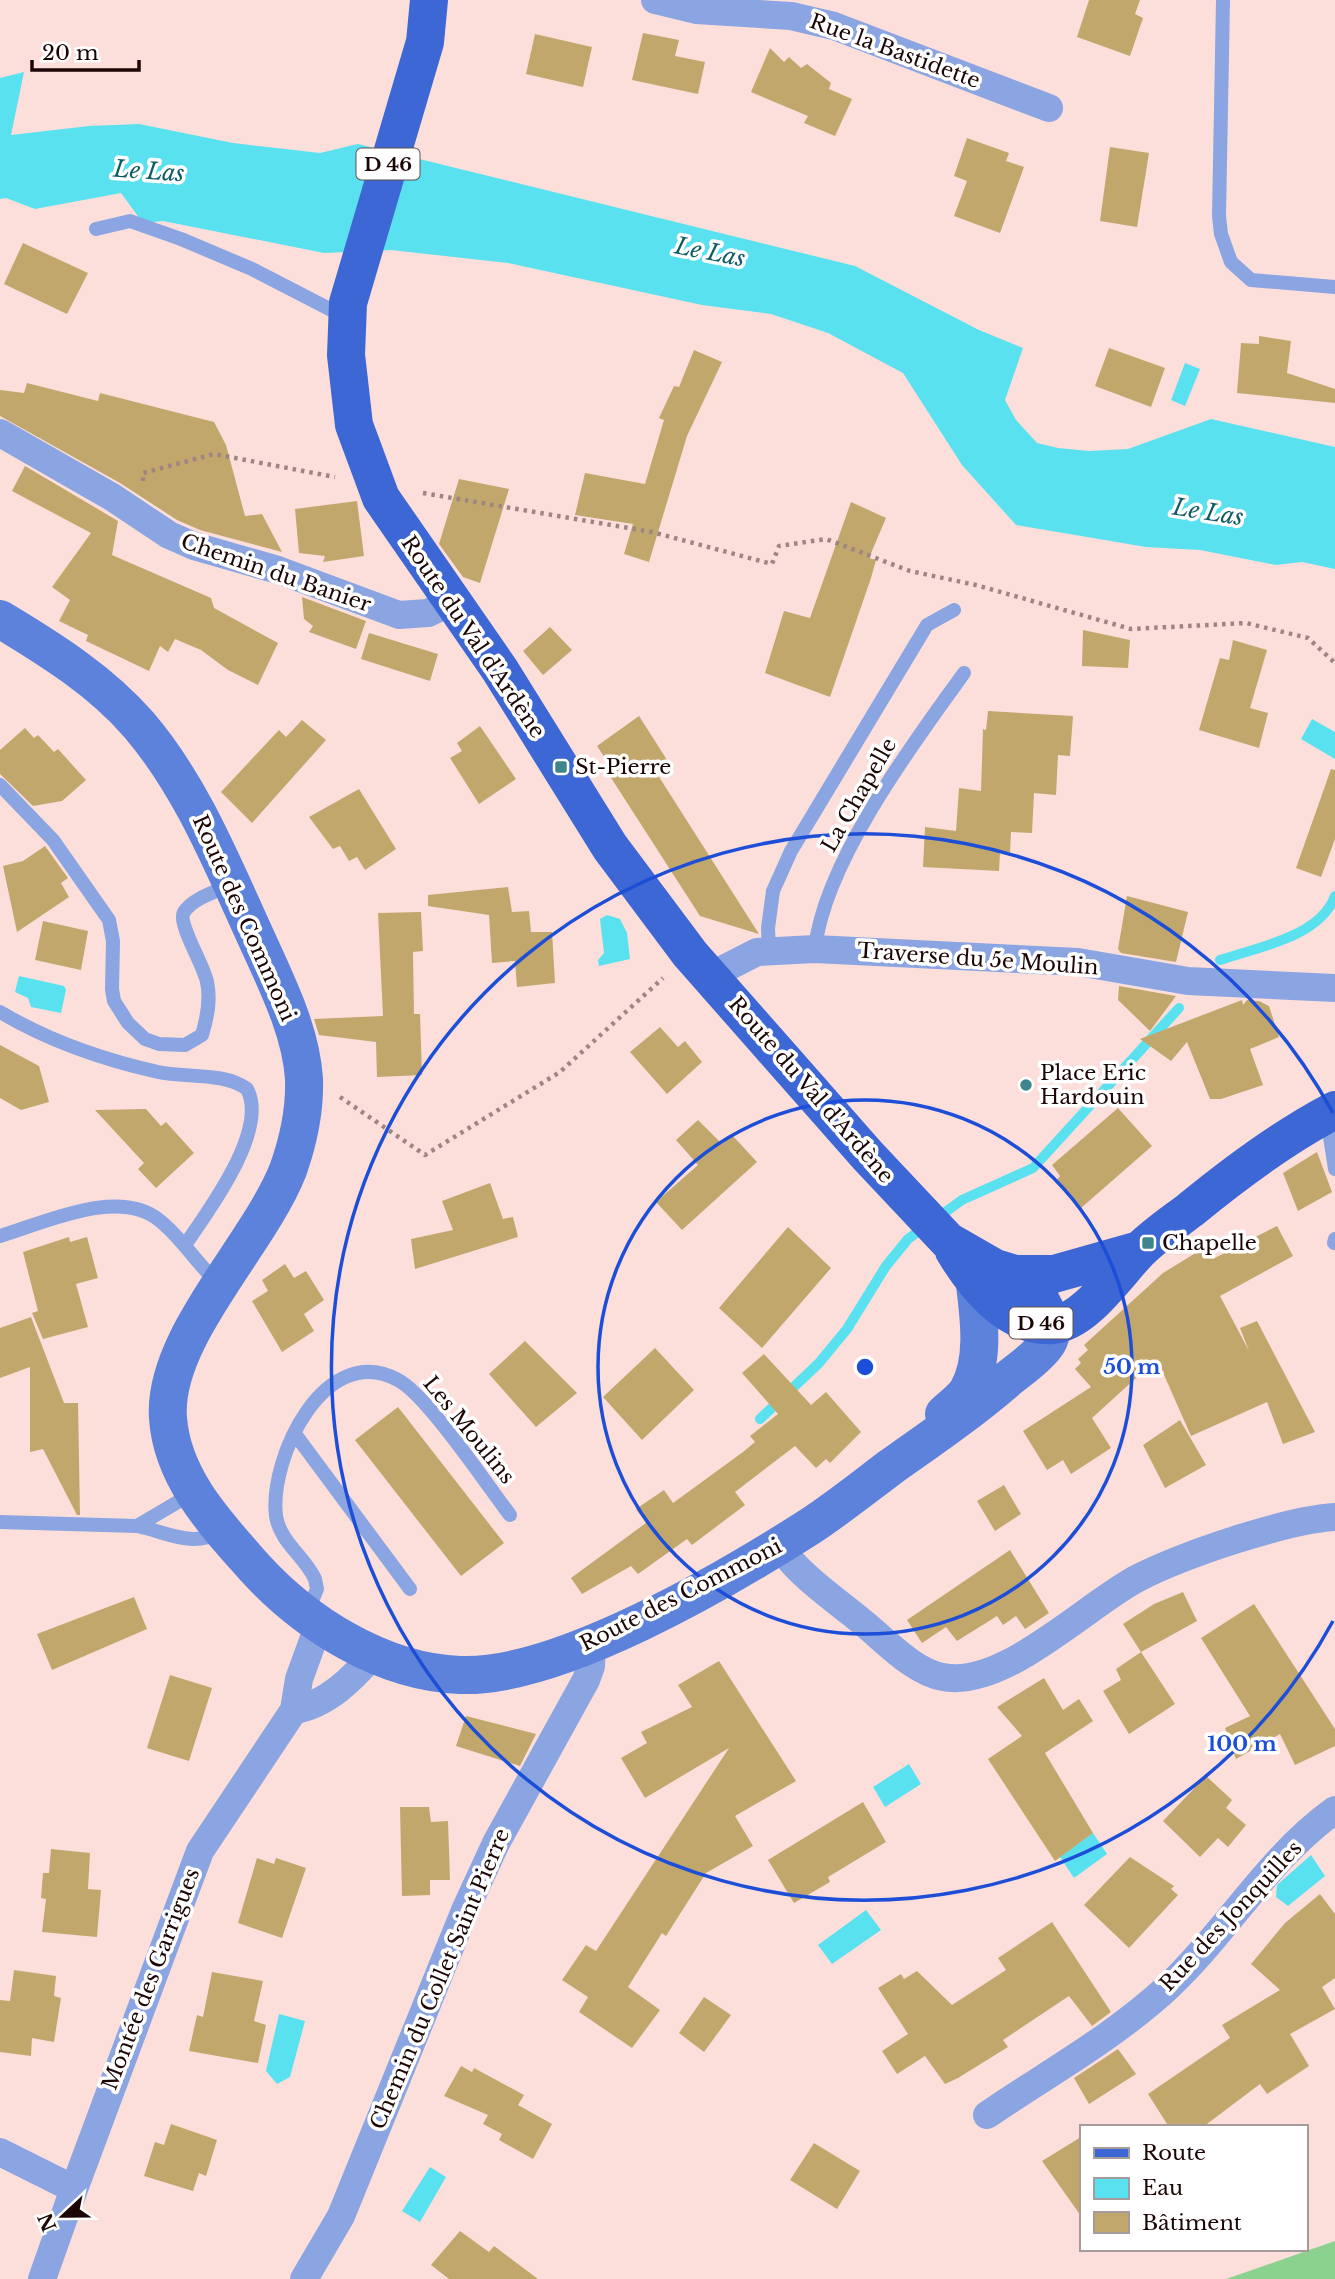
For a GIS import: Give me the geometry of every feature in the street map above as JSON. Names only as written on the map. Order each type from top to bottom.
[{"type":"main road","name":"D 46","points":[[349,303],[425,42],[429,0]]},
{"type":"main road","name":"Route du Val d'Ardène","points":[[349,303],[346,355],[352,412],[361,449],[387,511],[500,670],[610,847],[700,965],[948,1241]]},
{"type":"main road","name":"D 46","points":[[948,1241],[975,1285],[1006,1310],[1045,1320],[1081,1312],[1127,1254],[1228,1179],[1331,1112]]},
{"type":"main road","name":"D 46","points":[[948,1241],[995,1268],[1015,1274],[1054,1274],[1127,1254]]},
{"type":"main road","points":[[1015,1274],[1036,1291],[1045,1320]]},
{"type":"street","name":"Rue la Bastidette","points":[[655,0],[715,13],[809,19],[856,33],[904,55],[1049,107]]},
{"type":"street","name":"Chemin du Banier","points":[[0,433],[112,498],[169,535],[194,546],[278,570],[399,615],[428,613],[451,602]]},
{"type":"street","name":"Route des Commoni","points":[[0,619],[77,669],[139,725],[187,793],[232,884],[289,1017],[304,1082],[298,1137],[290,1163],[257,1231],[181,1354],[167,1403],[173,1452],[194,1492],[263,1577],[313,1619],[374,1654],[418,1668],[460,1675],[530,1666],[592,1643],[638,1622],[779,1546],[832,1512],[967,1415],[1046,1345],[1045,1320]]},
{"type":"street","name":"Traverse du 5e Moulin","points":[[700,965],[736,961],[769,949],[815,949],[1067,961],[1188,981],[1335,988]]},
{"type":"street","points":[[968,1391],[982,1335],[975,1285]]},
{"type":"street","name":"Route des Commoni","points":[[893,1466],[968,1391],[1045,1320]]},
{"type":"street","points":[[779,1546],[802,1572],[905,1657],[941,1677],[959,1678],[976,1676],[1037,1648],[1137,1578],[1266,1532],[1335,1517]]},
{"type":"street","name":"Montée des Garrigues","points":[[42,2279],[200,1851],[294,1710],[313,1619]]},
{"type":"street","name":"Chemin du Collet Saint Pierre","points":[[304,2279],[341,2216],[471,1897],[521,1796],[586,1680],[591,1667],[592,1643]]},
{"type":"street","points":[[294,1710],[318,1703],[340,1688],[374,1654]]},
{"type":"street","name":"Rue des Jonquilles","points":[[987,2115],[1105,2034],[1170,1985],[1288,1852],[1335,1811]]},
{"type":"street","points":[[0,2151],[74,2189]]},
{"type":"lane","points":[[1223,0],[1217,185],[1226,250],[1240,273],[1251,279],[1335,286]]},
{"type":"lane","points":[[96,229],[130,221],[251,269],[349,303]]},
{"type":"lane","points":[[769,949],[771,899],[791,851],[927,625],[954,610]]},
{"type":"lane","name":"La Chapelle","points":[[815,949],[822,914],[841,869],[903,758],[964,673]]},
{"type":"lane","points":[[0,785],[53,840],[97,899],[113,930],[114,1001],[128,1023],[145,1039],[159,1044],[185,1045],[202,1035],[208,1010],[208,983],[196,947],[182,926],[182,918],[193,904],[232,884]]},
{"type":"lane","points":[[0,1012],[41,1034],[108,1058],[158,1072],[230,1080],[247,1089],[254,1112],[251,1129],[208,1212],[185,1245]]},
{"type":"lane","points":[[1331,1112],[1335,1169]]},
{"type":"lane","points":[[0,1236],[76,1213],[121,1205],[138,1208],[157,1217],[221,1286]]},
{"type":"lane","name":"Les Moulins","points":[[313,1619],[315,1579],[287,1542],[276,1514],[281,1473],[295,1434],[310,1404],[327,1388],[345,1377],[363,1372],[382,1372],[401,1381],[427,1407],[510,1515]]},
{"type":"lane","points":[[295,1434],[410,1589]]},
{"type":"lane","points":[[137,1526],[194,1492]]},
{"type":"lane","points":[[0,1522],[137,1526],[190,1541],[208,1539],[223,1531]]},
{"type":"path","points":[[143,486],[143,473],[214,454],[374,485],[652,532],[772,564],[779,546],[826,539],[910,571],[976,585],[1132,629],[1246,622],[1308,638],[1335,663]]},
{"type":"path","points":[[304,1082],[342,1098],[425,1155],[560,1072],[700,965]]},
{"type":"green space","points":[[1335,2241],[1335,2279],[1226,2279],[1307,2251]]},
{"type":"water","name":"Le Las","points":[[24,72],[11,135],[89,126],[139,124],[233,143],[320,153],[358,144],[855,266],[979,330],[1023,348],[1005,400],[1016,420],[1037,443],[1089,451],[1128,449],[1211,419],[1335,447],[1335,569],[1302,562],[1276,565],[1200,550],[1146,547],[1016,525],[962,465],[903,373],[828,333],[771,314],[702,305],[508,263],[391,250],[324,253],[163,221],[143,223],[121,193],[35,209],[6,198],[0,199],[0,78]]},
{"type":"water","points":[[1185,363],[1200,369],[1185,406],[1171,400]]},
{"type":"water","points":[[1312,719],[1335,732],[1335,759],[1301,739]]},
{"type":"water","points":[[607,915],[620,919],[627,933],[630,959],[599,966],[598,960],[604,953],[600,919]]},
{"type":"water","points":[[19,976],[64,986],[66,990],[61,1013],[31,1007],[28,998],[15,992]]},
{"type":"water","points":[[909,1764],[921,1784],[885,1807],[873,1787]]},
{"type":"water","points":[[1093,1833],[1107,1854],[1074,1878],[1060,1857]]},
{"type":"water","points":[[1311,1855],[1325,1876],[1288,1906],[1276,1897],[1277,1885]]},
{"type":"water","points":[[866,1910],[881,1930],[832,1964],[818,1945]]},
{"type":"water","points":[[279,2014],[305,2021],[290,2077],[277,2084],[266,2071]]},
{"type":"water","points":[[430,2167],[446,2177],[420,2222],[402,2211]]},
{"type":"building","points":[[1089,0],[1140,0],[1135,14],[1143,18],[1130,56],[1077,37]]},
{"type":"building","points":[[643,33],[679,40],[675,56],[705,62],[698,94],[632,80]]},
{"type":"building","points":[[535,34],[592,47],[583,87],[526,74]]},
{"type":"building","points":[[770,48],[784,62],[789,57],[801,68],[807,64],[831,83],[829,89],[852,99],[835,136],[804,123],[808,116],[751,92]]},
{"type":"building","points":[[967,138],[1009,153],[1006,161],[1024,167],[1000,233],[954,216],[967,181],[954,176]]},
{"type":"building","points":[[1110,147],[1149,153],[1137,227],[1100,221]]},
{"type":"building","points":[[23,243],[88,273],[67,314],[4,284]]},
{"type":"building","points":[[1259,336],[1291,341],[1287,373],[1335,389],[1335,403],[1237,393],[1241,343],[1259,344]]},
{"type":"building","points":[[1109,348],[1165,368],[1151,407],[1095,386]]},
{"type":"building","points":[[694,350],[722,362],[687,436],[649,562],[624,554],[633,524],[575,515],[585,473],[645,484],[664,420],[659,418],[674,386],[679,387]]},
{"type":"building","points":[[27,383],[98,401],[100,393],[214,422],[226,445],[245,516],[262,514],[282,552],[200,530],[177,520],[120,483],[0,416],[0,390],[24,393]]},
{"type":"building","points":[[25,466],[118,521],[112,555],[211,598],[214,608],[278,643],[258,685],[228,670],[201,650],[175,639],[168,652],[160,646],[149,671],[86,641],[88,635],[59,621],[70,600],[52,587],[91,533],[12,491]]},
{"type":"building","points":[[459,479],[509,489],[480,583],[463,577],[439,544]]},
{"type":"building","points":[[357,501],[364,556],[323,562],[325,556],[299,553],[295,509]]},
{"type":"building","points":[[851,502],[886,518],[869,558],[876,560],[871,578],[830,697],[765,673],[784,611],[810,618]]},
{"type":"building","points":[[302,597],[366,621],[356,649],[309,632],[313,626],[304,619]]},
{"type":"building","points":[[550,627],[572,650],[543,675],[523,651]]},
{"type":"building","points":[[1083,630],[1130,640],[1128,668],[1082,666]]},
{"type":"building","points":[[369,633],[438,654],[430,681],[361,659]]},
{"type":"building","points":[[1233,640],[1267,650],[1250,708],[1268,713],[1259,748],[1199,730],[1220,658],[1229,660]]},
{"type":"building","points":[[988,711],[1073,716],[1070,756],[1058,755],[1056,795],[1034,793],[1032,833],[1011,832],[1010,852],[1000,852],[999,871],[923,867],[925,827],[956,831],[959,788],[981,791],[983,729],[986,730]]},
{"type":"building","points":[[639,716],[669,763],[654,769],[759,934],[700,916],[606,770],[611,767],[597,746]]},
{"type":"building","points":[[302,720],[326,740],[252,823],[221,792],[279,730],[286,737]]},
{"type":"building","points":[[480,726],[516,779],[479,804],[450,758],[462,751],[457,743]]},
{"type":"building","points":[[25,728],[34,738],[38,735],[54,752],[58,749],[86,780],[62,801],[33,806],[0,774],[0,750]]},
{"type":"building","points":[[1331,769],[1335,770],[1335,839],[1321,877],[1296,868]]},
{"type":"building","points":[[359,789],[396,849],[365,870],[357,857],[349,861],[340,846],[333,849],[309,817]]},
{"type":"building","points":[[45,846],[68,878],[61,883],[69,897],[17,932],[3,866],[23,861]]},
{"type":"building","points":[[508,887],[512,912],[529,911],[531,932],[552,932],[555,983],[517,987],[515,961],[492,963],[489,915],[428,906],[428,895]]},
{"type":"building","points":[[1127,896],[1188,912],[1176,962],[1121,953],[1118,949]]},
{"type":"building","points":[[421,912],[423,951],[413,952],[414,1014],[420,1014],[422,1075],[377,1077],[376,1042],[319,1035],[314,1019],[383,1016],[378,913]]},
{"type":"building","points":[[43,921],[88,931],[81,970],[35,960]]},
{"type":"building","points":[[1119,986],[1176,996],[1150,1031],[1118,1000]]},
{"type":"building","points":[[1242,1000],[1243,1005],[1247,1000],[1259,1001],[1269,1006],[1279,1037],[1250,1049],[1263,1085],[1221,1099],[1210,1099],[1187,1042],[1171,1061],[1140,1039]]},
{"type":"building","points":[[660,1027],[678,1047],[685,1041],[702,1062],[667,1094],[630,1052]]},
{"type":"building","points":[[0,1045],[39,1066],[49,1102],[21,1110],[0,1098]]},
{"type":"building","points":[[1118,1108],[1152,1146],[1081,1208],[1057,1180],[1060,1176],[1052,1165]]},
{"type":"building","points":[[146,1109],[161,1126],[166,1122],[194,1153],[156,1188],[138,1169],[144,1163],[95,1110]]},
{"type":"building","points":[[698,1120],[722,1144],[732,1135],[757,1162],[682,1230],[656,1202],[698,1165],[676,1140]]},
{"type":"building","points":[[1317,1152],[1332,1192],[1298,1211],[1283,1173]]},
{"type":"building","points":[[490,1183],[503,1219],[513,1217],[518,1237],[415,1269],[411,1239],[453,1230],[442,1201]]},
{"type":"building","points":[[1277,1226],[1293,1256],[1220,1296],[1249,1351],[1240,1328],[1257,1321],[1315,1432],[1283,1444],[1267,1402],[1191,1436],[1157,1359],[1092,1418],[1111,1448],[1071,1474],[1063,1460],[1047,1470],[1023,1431],[1091,1387],[1075,1369],[1081,1363],[1078,1359],[1088,1350],[1084,1345],[1163,1273],[1207,1246],[1213,1259]]},
{"type":"building","points":[[788,1227],[831,1268],[762,1348],[719,1308]]},
{"type":"building","points":[[69,1237],[70,1242],[87,1237],[98,1278],[76,1284],[88,1327],[43,1339],[32,1313],[38,1311],[23,1252]]},
{"type":"building","points":[[285,1264],[294,1278],[306,1271],[324,1300],[304,1314],[314,1331],[282,1352],[252,1301],[268,1291],[262,1280]]},
{"type":"building","points":[[31,1317],[64,1403],[78,1403],[80,1515],[77,1515],[43,1449],[30,1452],[30,1367],[0,1378],[0,1328]]},
{"type":"building","points":[[525,1341],[577,1393],[536,1427],[489,1374]]},
{"type":"building","points":[[655,1348],[694,1390],[642,1440],[603,1397]]},
{"type":"building","points":[[764,1354],[811,1405],[826,1392],[861,1432],[830,1463],[826,1459],[816,1468],[795,1446],[735,1492],[745,1505],[692,1545],[687,1539],[638,1574],[631,1566],[582,1594],[571,1578],[646,1523],[636,1509],[664,1490],[673,1503],[755,1442],[750,1436],[778,1414],[742,1373]]},
{"type":"building","points":[[398,1407],[504,1543],[461,1576],[355,1440]]},
{"type":"building","points":[[1180,1420],[1206,1465],[1165,1488],[1143,1445]]},
{"type":"building","points":[[1004,1485],[1021,1514],[995,1531],[977,1501]]},
{"type":"building","points":[[1010,1550],[1049,1613],[1025,1629],[1016,1616],[1003,1625],[997,1616],[957,1641],[946,1627],[922,1643],[907,1620]]},
{"type":"building","points":[[1183,1592],[1197,1621],[1141,1652],[1123,1624],[1154,1604]]},
{"type":"building","points":[[134,1597],[147,1629],[52,1670],[37,1634]]},
{"type":"building","points":[[1254,1604],[1335,1729],[1335,1746],[1295,1765],[1280,1734],[1236,1759],[1225,1728],[1250,1716],[1201,1638]]},
{"type":"building","points":[[1141,1652],[1175,1704],[1129,1734],[1103,1691],[1121,1680],[1116,1669]]},
{"type":"building","points":[[719,1661],[796,1781],[735,1816],[753,1846],[706,1873],[666,1936],[662,1933],[628,1987],[660,2010],[632,2048],[579,2012],[588,1997],[562,1980],[586,1945],[596,1951],[729,1748],[645,1798],[621,1758],[647,1743],[641,1732],[692,1707],[678,1685]]},
{"type":"building","points":[[170,1675],[212,1688],[189,1761],[147,1748]]},
{"type":"building","points":[[1044,1678],[1063,1710],[1079,1699],[1093,1721],[1045,1753],[1093,1833],[1055,1861],[988,1759],[1022,1736],[997,1707]]},
{"type":"building","points":[[466,1716],[536,1734],[520,1766],[456,1746]]},
{"type":"building","points":[[1206,1776],[1232,1800],[1226,1808],[1246,1825],[1228,1847],[1218,1838],[1200,1857],[1163,1821]]},
{"type":"building","points":[[863,1802],[886,1842],[828,1877],[830,1882],[794,1903],[768,1860]]},
{"type":"building","points":[[400,1807],[429,1807],[431,1822],[448,1821],[450,1880],[430,1880],[430,1895],[402,1896]]},
{"type":"building","points":[[51,1849],[90,1853],[88,1889],[101,1890],[97,1937],[42,1932],[46,1899],[41,1898],[43,1873],[49,1873]]},
{"type":"building","points":[[1130,1857],[1174,1886],[1171,1889],[1178,1895],[1129,1948],[1084,1905]]},
{"type":"building","points":[[257,1858],[274,1864],[276,1858],[306,1868],[282,1938],[238,1923]]},
{"type":"building","points":[[1320,1894],[1335,1914],[1335,1978],[1322,1987],[1335,2009],[1290,2034],[1309,2066],[1267,2094],[1260,2084],[1206,2125],[1168,2125],[1148,2094],[1230,2038],[1222,2025],[1280,1990],[1251,1964],[1285,1923]]},
{"type":"building","points":[[1052,1922],[1111,2012],[1092,2026],[1069,1996],[1003,2040],[1008,2047],[945,2084],[925,2056],[897,2074],[882,2051],[908,2034],[878,1988],[901,1974],[904,1979],[917,1971],[952,2005],[1006,1970],[998,1958]]},
{"type":"building","points":[[14,1970],[56,1976],[54,1996],[61,1998],[54,2042],[32,2038],[31,2056],[0,2052],[0,2000],[10,2001]]},
{"type":"building","points":[[212,1972],[263,1981],[254,2021],[266,2025],[258,2063],[189,2051],[197,2015],[203,2017]]},
{"type":"building","points":[[704,1997],[731,2015],[704,2052],[679,2033]]},
{"type":"building","points":[[1118,2049],[1136,2074],[1089,2104],[1074,2078]]},
{"type":"building","points":[[461,2066],[472,2072],[474,2068],[524,2095],[518,2105],[552,2124],[533,2159],[499,2140],[502,2134],[483,2124],[488,2115],[444,2096]]},
{"type":"building","points":[[171,2124],[217,2140],[206,2176],[199,2173],[193,2191],[144,2176],[155,2142],[164,2145]]},
{"type":"building","points":[[1080,2138],[1080,2215],[1042,2161]]},
{"type":"building","points":[[814,2143],[860,2171],[837,2209],[790,2180]]},
{"type":"building","points":[[460,2231],[489,2252],[494,2246],[538,2279],[449,2279],[431,2265]]},
{"type":"waterway","points":[[1220,960],[1269,945],[1302,931],[1327,910],[1335,896]]},
{"type":"waterway","points":[[760,1419],[819,1363],[847,1329],[886,1266],[908,1239],[962,1200],[1033,1168],[1179,1008]]},
{"type":"place","name":"St-Pierre","points":[[561,767]]},
{"type":"place","name":"Place Eric Hardouin","points":[[1026,1085]]},
{"type":"place","name":"Chapelle","points":[[1148,1243]]}]
